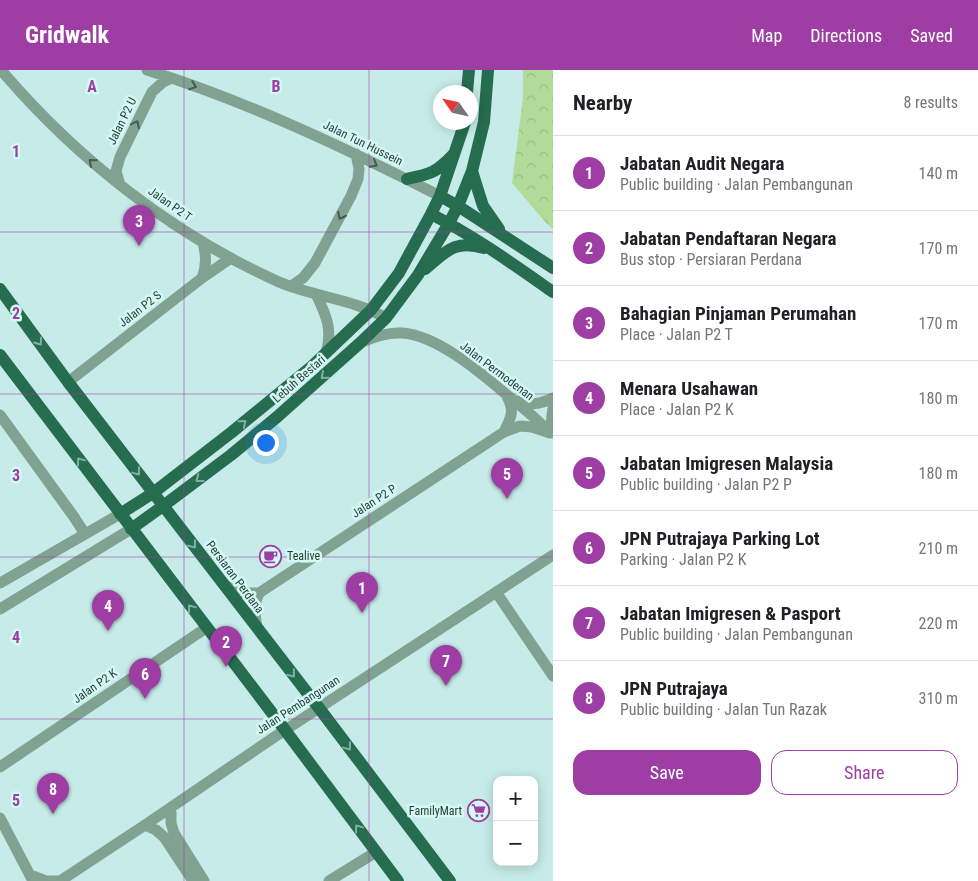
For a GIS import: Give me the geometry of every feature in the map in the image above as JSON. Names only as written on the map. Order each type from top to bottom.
[{"type":"main road","points":[[468,85],[469,70]]},
{"type":"main road","name":"Lebuh Bestari","points":[[131,529],[238,449],[386,318],[418,275],[458,206],[472,170],[484,122],[488,70]]},
{"type":"main road","name":"Lebuh Bestari","points":[[120,514],[153,493],[232,432],[326,353],[372,310],[399,273],[431,214],[440,196],[463,130]]},
{"type":"main road","points":[[407,179],[429,175],[444,165],[456,152]]},
{"type":"main road","points":[[472,170],[483,206],[502,235]]},
{"type":"main road","name":"Jalan Tun Hussein","points":[[440,196],[553,268]]},
{"type":"main road","points":[[431,214],[481,242],[553,292]]},
{"type":"main road","points":[[418,275],[449,249],[456,246],[464,245],[484,248],[506,260]]},
{"type":"main road","name":"Persiaran Perdana","points":[[0,289],[68,382],[450,881]]},
{"type":"main road","points":[[0,356],[398,881]]},
{"type":"street","name":"Jalan P2 T","points":[[1,70],[35,109],[76,149],[120,185],[177,226],[230,258],[280,282],[372,310],[386,318]]},
{"type":"street","points":[[11,70],[15,87]]},
{"type":"street","name":"Jalan Tun Hussein","points":[[147,70],[300,128],[440,196]]},
{"type":"street","name":"Jalan P2 U","points":[[120,185],[116,171],[120,157],[152,92],[163,82],[172,78]]},
{"type":"street","points":[[291,286],[303,278],[315,263],[348,203],[358,179],[359,169],[356,154]]},
{"type":"street","points":[[202,278],[206,268],[203,242]]},
{"type":"street","name":"Jalan P2 S","points":[[68,382],[230,258]]},
{"type":"street","points":[[316,294],[325,312],[329,327],[326,353]]},
{"type":"street","name":"Jalan Permodenan","points":[[360,343],[385,334],[404,333],[427,339],[473,367],[552,433]]},
{"type":"street","points":[[509,397],[531,405],[546,402],[553,398]]},
{"type":"street","points":[[504,432],[511,414],[512,406],[509,397]]},
{"type":"street","points":[[552,433],[553,408]]},
{"type":"street","points":[[0,415],[85,534]]},
{"type":"street","name":"Jalan P2 P","points":[[259,593],[504,432],[520,426],[532,427],[552,433]]},
{"type":"street","name":"Lebuh Bestari","points":[[0,582],[120,514]]},
{"type":"street","name":"Lebuh Bestari","points":[[0,609],[131,529]]},
{"type":"street","name":"Jalan Pembangunan","points":[[30,879],[60,881],[285,730],[553,555]]},
{"type":"street","points":[[224,585],[241,593],[259,593],[254,609],[257,629]]},
{"type":"street","points":[[496,592],[553,676]]},
{"type":"street","name":"Jalan P2 K","points":[[3,762],[95,704],[206,628]]},
{"type":"street","points":[[171,808],[171,823],[174,833],[204,881]]},
{"type":"street","points":[[0,818],[30,879]]},
{"type":"street","points":[[145,825],[156,830],[164,837],[193,881]]},
{"type":"street","points":[[329,881],[376,852]]},
{"type":"green space","points":[[523,70],[553,70],[553,229],[512,183],[523,98]]},
{"type":"place","name":"Bahagian Pinjaman Perumahan","points":[[139,246]]},
{"type":"place","name":"Jabatan Imigresen Malaysia","points":[[507,499]]},
{"type":"place","name":"Tealive","points":[[271,556]]},
{"type":"place","name":"Jabatan Audit Negara","points":[[362,613]]},
{"type":"place","name":"Menara Usahawan","points":[[108,631]]},
{"type":"place","name":"Jabatan Pendaftaran Negara","points":[[226,667]]},
{"type":"place","name":"Jabatan Imigresen & Pasport","points":[[446,686]]},
{"type":"place","name":"JPN Putrajaya Parking Lot","points":[[145,699]]},
{"type":"place","name":"FamilyMart","points":[[478,811]]},
{"type":"place","name":"JPN Putrajaya","points":[[53,814]]}]
